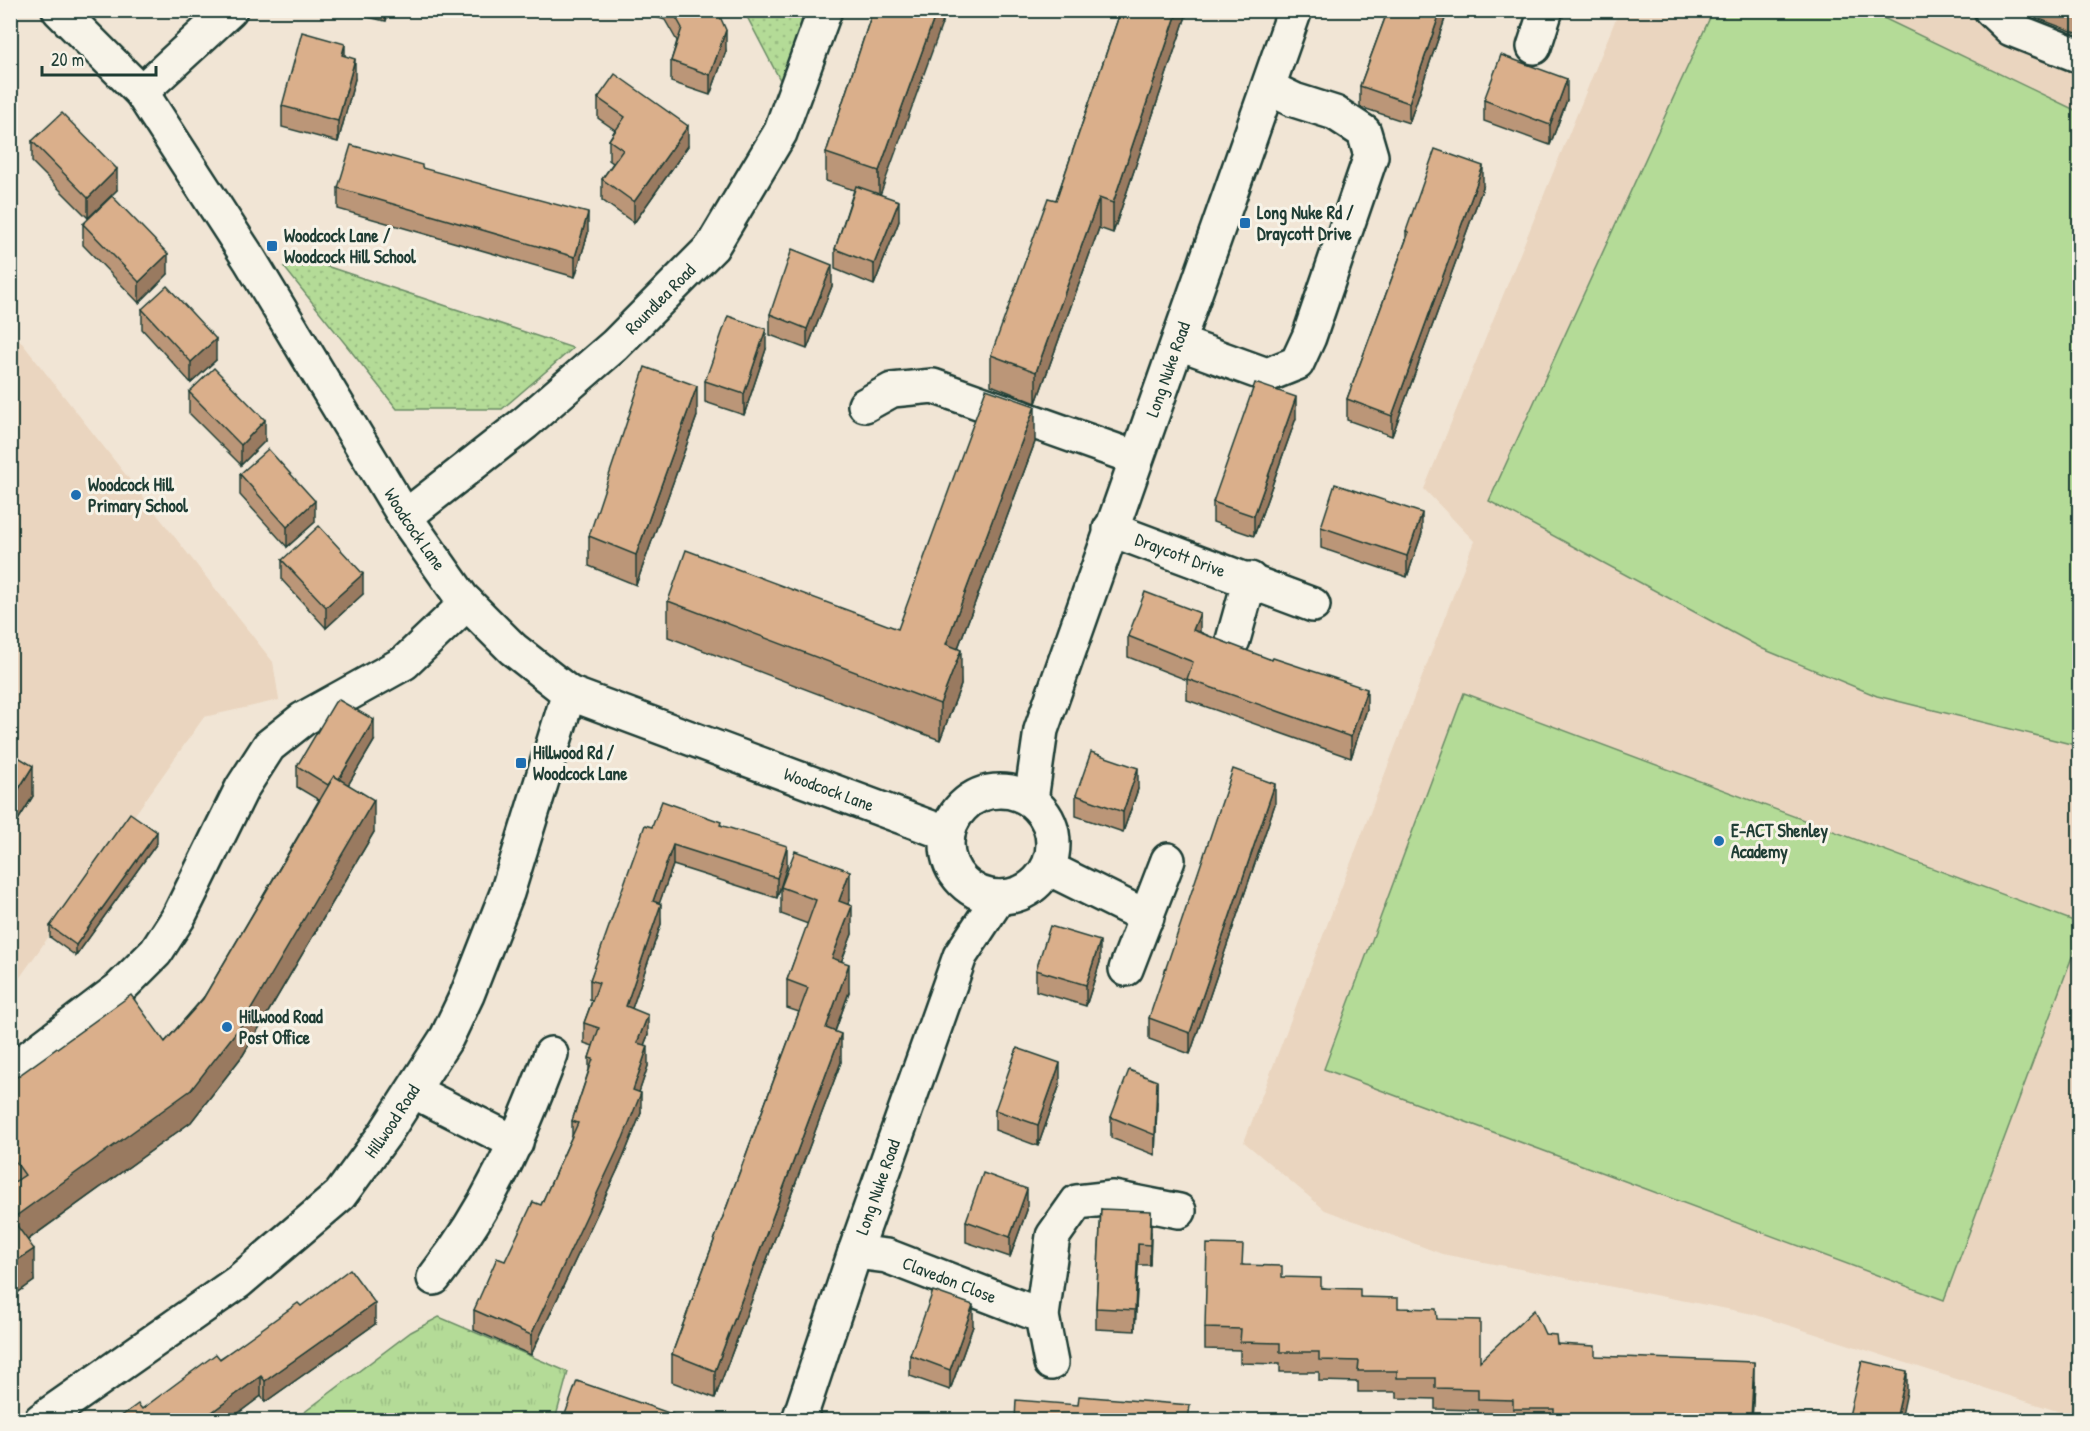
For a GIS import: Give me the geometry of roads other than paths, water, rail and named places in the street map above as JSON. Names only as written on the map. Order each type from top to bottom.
[{"type":"street","name":"Woodcock Lane","points":[[59,10],[141,93],[250,260],[405,517],[467,603],[513,649],[569,693],[948,834]]},
{"type":"street","points":[[141,93],[230,10]]},
{"type":"street","name":"Roundlea Road","points":[[405,517],[525,423],[615,345],[712,247],[780,133],[825,10]]},
{"type":"street","name":"Long Nuke Road","points":[[1031,800],[1041,730],[1295,10]]},
{"type":"street","points":[[1534,47],[1546,10]]},
{"type":"street","points":[[1991,10],[2011,29],[2079,56]]},
{"type":"street","points":[[1179,343],[1267,375],[1297,363],[1309,337],[1371,156],[1364,132],[1335,113],[1294,100],[1269,88]]},
{"type":"street","points":[[865,405],[892,390],[933,386],[1136,458]]},
{"type":"street","name":"Draycott Drive","points":[[1110,529],[1250,579],[1313,605]]},
{"type":"street","name":"Draycott Drive","points":[[1233,640],[1250,579]]},
{"type":"street","points":[[10,1072],[119,989],[156,952],[178,918],[242,788],[269,746],[303,719],[404,663],[467,603]]},
{"type":"street","name":"Hillwood Road","points":[[41,1420],[238,1282],[340,1195],[384,1136],[447,1037],[471,985],[507,893],[569,693]]},
{"type":"street","name":"Long Nuke Road","points":[[960,956],[961,880],[952,866],[947,850],[948,834],[953,819],[963,806],[977,796],[992,791],[1041,730]]},
{"type":"street","points":[[961,880],[972,889],[999,897],[1016,895],[1032,887],[1048,868],[1053,852],[1053,836],[1041,810],[1031,800],[1019,794],[992,791]]},
{"type":"street","points":[[1126,969],[1168,860]]},
{"type":"street","points":[[1048,868],[1147,916]]},
{"type":"street","name":"Long Nuke Road","points":[[799,1420],[855,1252],[960,956],[999,897]]},
{"type":"street","points":[[434,1278],[479,1216],[516,1143],[552,1054]]},
{"type":"street","points":[[413,1091],[516,1143]]},
{"type":"street","points":[[1051,1363],[1042,1316],[1053,1236],[1077,1202],[1113,1198],[1179,1211]]},
{"type":"street","name":"Clavedon Close","points":[[855,1252],[887,1256],[1042,1316]]},
{"type":"place","name":"Long Nuke Rd / Draycott Drive","points":[[1245,223]]},
{"type":"place","name":"Woodcock Lane / Woodcock Hill School","points":[[272,246]]},
{"type":"place","name":"Woodcock Hill Primary School","points":[[76,495]]},
{"type":"place","name":"Hillwood Rd / Woodcock Lane","points":[[521,763]]},
{"type":"place","name":"E-ACT Shenley Academy","points":[[1719,841]]},
{"type":"place","name":"Hillwood Road Post Office","points":[[227,1027]]}]
